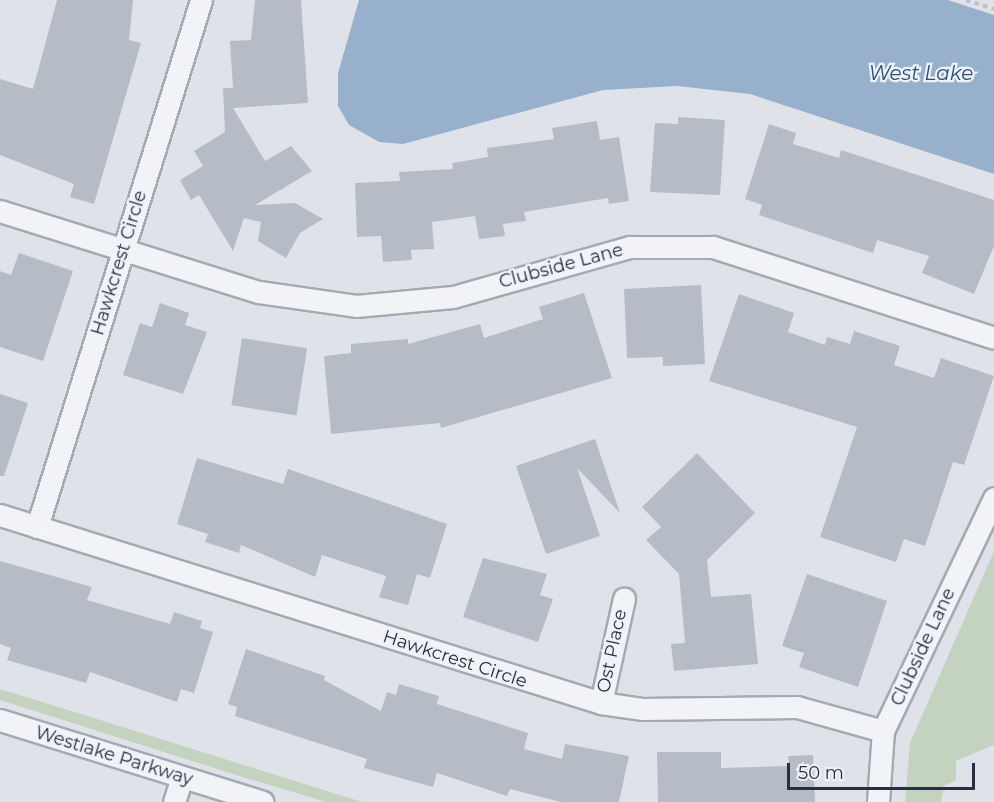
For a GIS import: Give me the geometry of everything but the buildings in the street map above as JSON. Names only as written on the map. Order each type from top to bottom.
[{"type":"street","name":"Hawkcrest Circle","points":[[37,527],[201,0]]},
{"type":"street","name":"Clubside Lane","points":[[0,211],[259,292],[356,306],[453,297],[630,247],[713,247],[994,338]]},
{"type":"street","name":"Clubside Lane","points":[[878,802],[883,731],[994,498]]},
{"type":"street","name":"Hawkcrest Circle","points":[[0,515],[601,703],[642,708],[797,708],[883,731]]},
{"type":"street","name":"Ost Place","points":[[601,703],[624,598]]},
{"type":"street","name":"Westlake Parkway","points":[[0,720],[262,802]]},
{"type":"street","points":[[174,802],[182,777]]},
{"type":"path","points":[[966,0],[994,9]]},
{"type":"green space","points":[[994,551],[994,745],[956,761],[956,780],[944,786],[941,802],[905,802],[910,743]]},
{"type":"green space","points":[[0,689],[362,802],[326,802],[233,774],[0,700]]},
{"type":"water","name":"West Lake","points":[[359,0],[948,0],[994,15],[994,174],[750,94],[677,86],[603,90],[403,144],[379,142],[349,125],[338,106],[338,73]]}]
